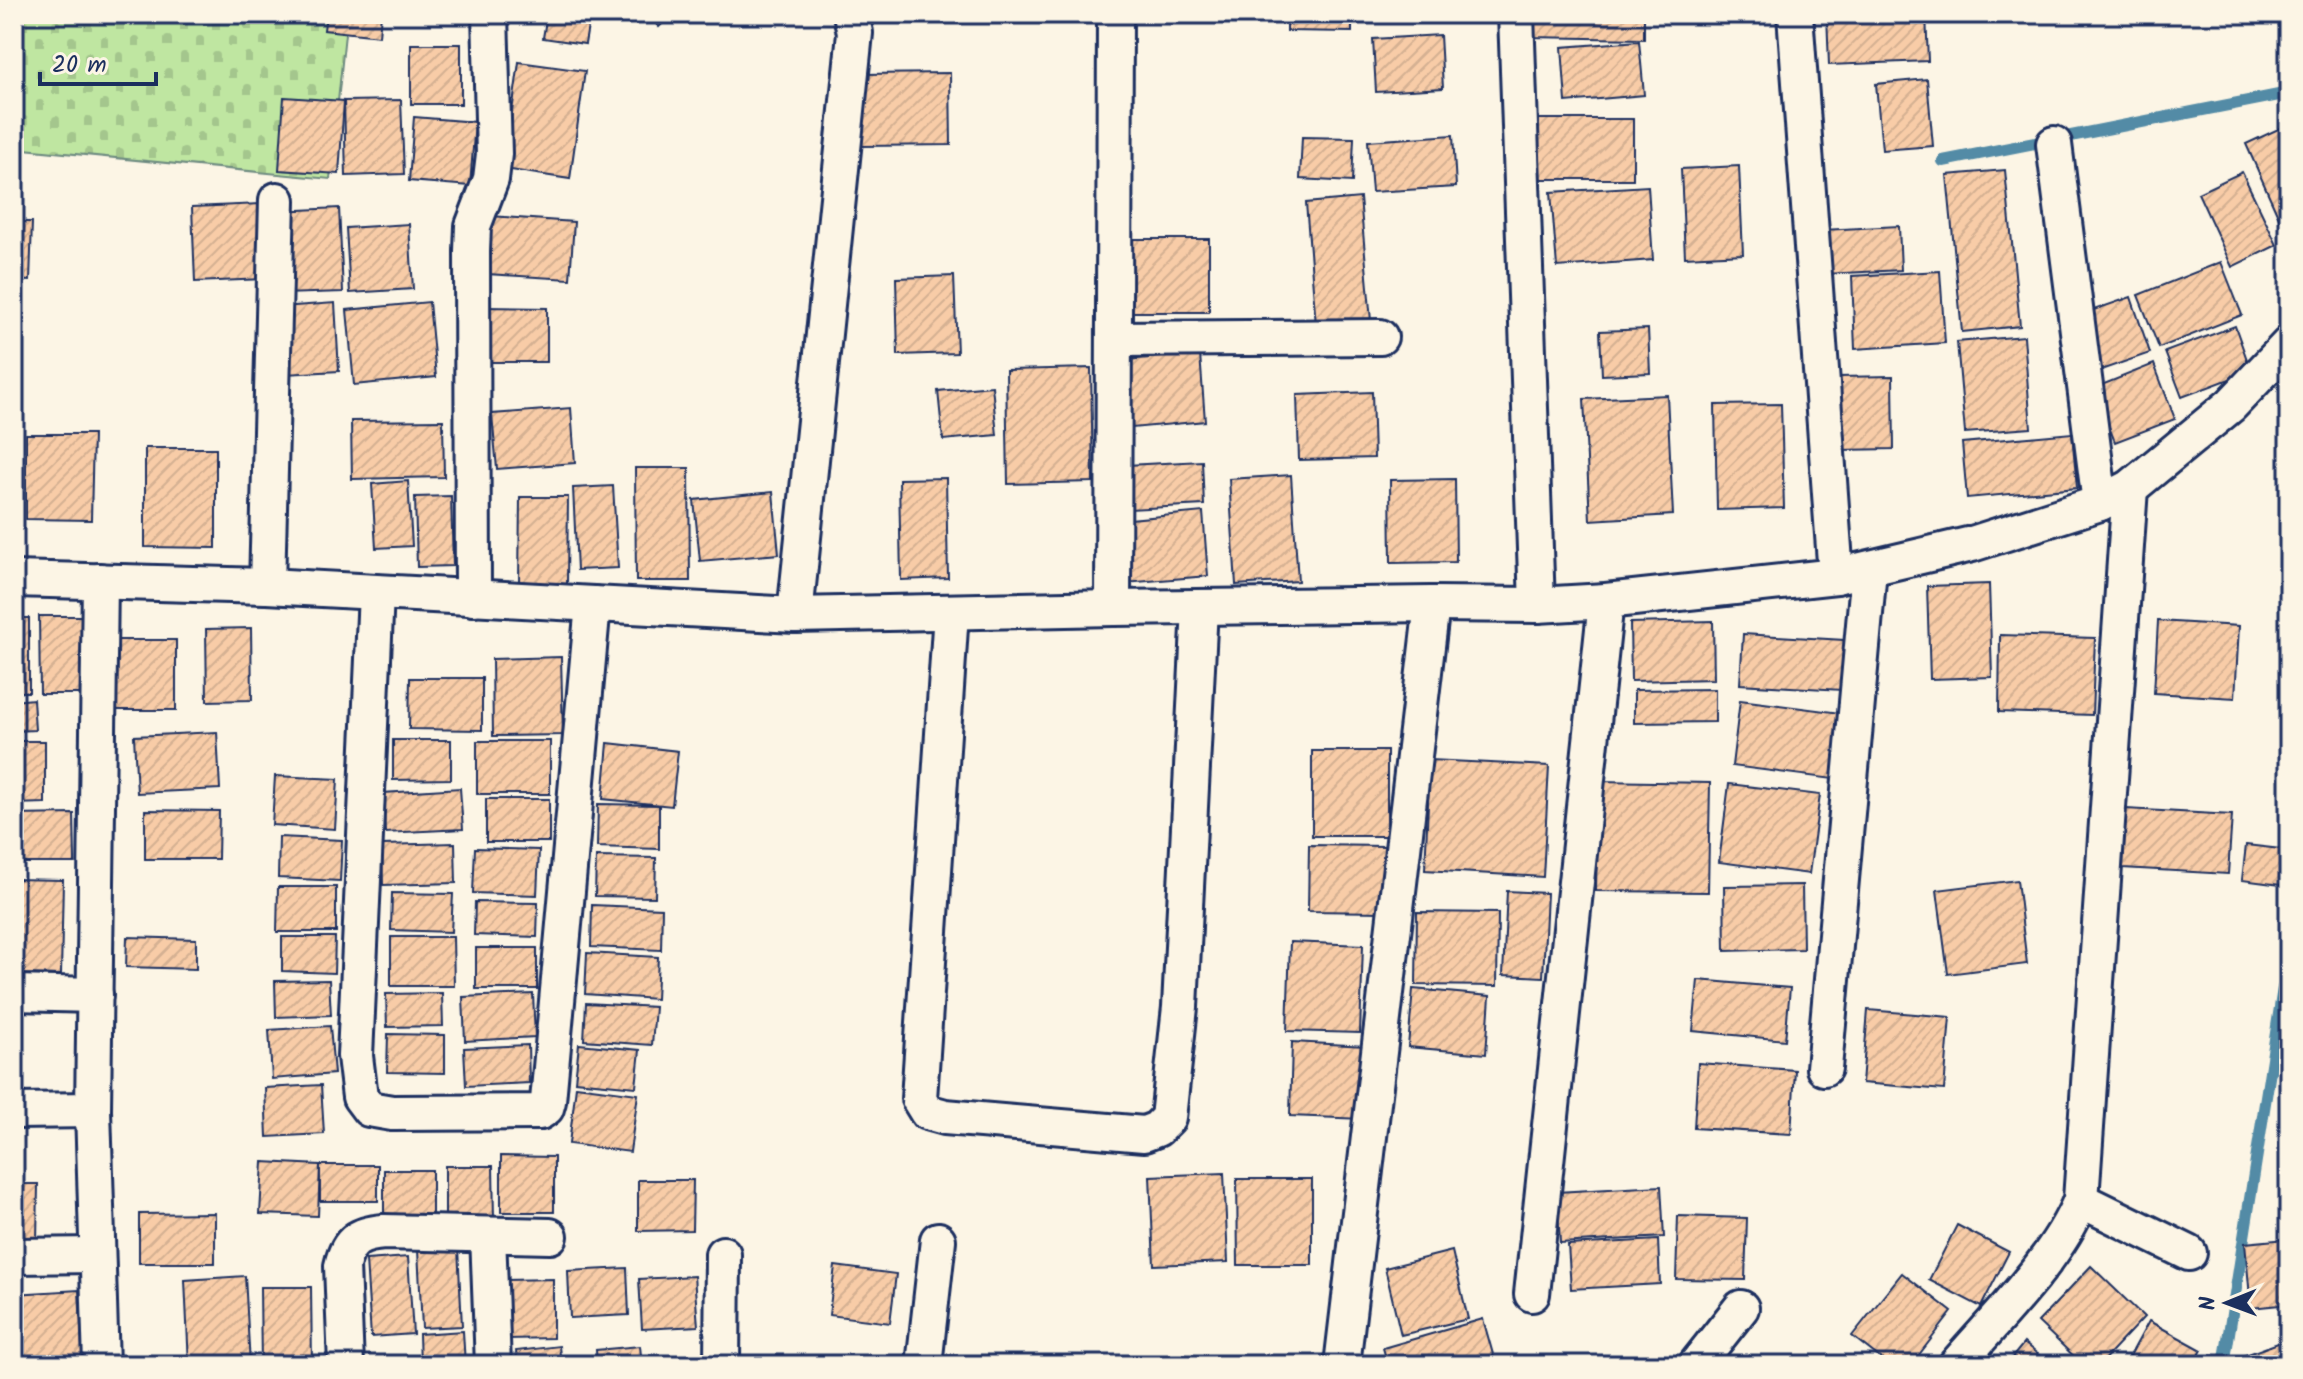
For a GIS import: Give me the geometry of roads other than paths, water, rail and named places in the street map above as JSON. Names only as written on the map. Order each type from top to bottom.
[{"type":"street","points":[[473,598],[472,251],[473,226],[491,179],[494,154],[490,14]]},
{"type":"street","points":[[795,615],[855,33],[851,14]]},
{"type":"street","points":[[1113,608],[1115,14]]},
{"type":"street","points":[[1516,14],[1537,605]]},
{"type":"street","points":[[1795,14],[1853,572],[1824,1068]]},
{"type":"street","points":[[1956,1365],[2054,1248],[2072,1222],[2081,1200],[2115,496],[2054,144]]},
{"type":"street","points":[[267,586],[277,200]]},
{"type":"street","points":[[1114,339],[1380,337]]},
{"type":"street","points":[[14,579],[267,586],[795,615],[1113,608],[1537,605],[1606,601],[1853,572],[1972,544],[2115,496],[2231,405],[2289,344]]},
{"type":"street","points":[[100,581],[93,1110],[101,1365]]},
{"type":"street","points":[[376,593],[355,1056],[360,1097],[369,1109],[392,1113],[540,1112],[546,1108],[593,604]]},
{"type":"street","points":[[1532,1294],[1606,601]]},
{"type":"street","points":[[1342,1365],[1432,604]]},
{"type":"street","points":[[951,612],[919,1099],[927,1112],[945,1117],[1144,1134],[1157,1129],[1168,1118],[1180,1007],[1200,607]]},
{"type":"street","points":[[14,993],[95,995]]},
{"type":"street","points":[[14,1111],[93,1110]]},
{"type":"street","points":[[2081,1200],[2189,1253]]},
{"type":"street","points":[[346,1365],[342,1266],[345,1251],[355,1239],[368,1233],[384,1232],[550,1236]]},
{"type":"street","points":[[488,1235],[493,1365]]},
{"type":"street","points":[[924,1365],[938,1240]]},
{"type":"street","points":[[722,1365],[723,1254]]},
{"type":"street","points":[[14,1256],[97,1255]]},
{"type":"street","points":[[1696,1365],[1741,1308]]},
{"type":"waterway","points":[[1943,161],[2289,93]]},
{"type":"waterway","points":[[2224,1365],[2283,988],[2289,986]]}]
